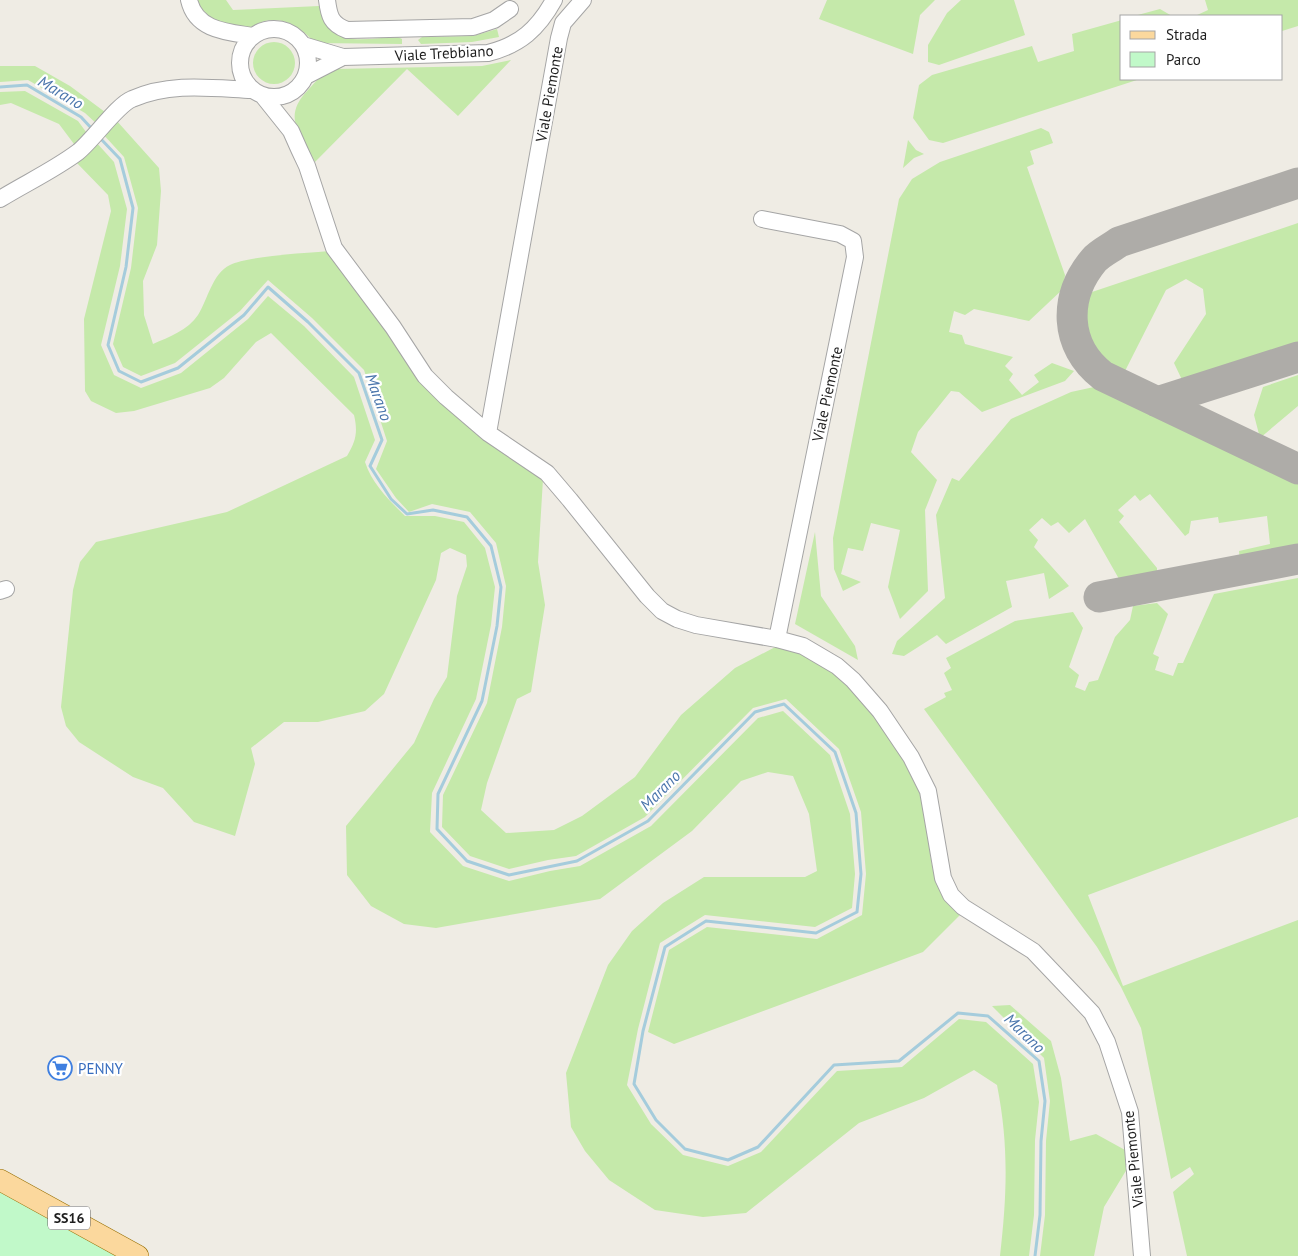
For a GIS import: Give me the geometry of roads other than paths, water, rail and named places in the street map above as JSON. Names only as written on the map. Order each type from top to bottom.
[{"type":"main road","name":"SS16","points":[[0,1180],[138,1256]]},
{"type":"street","points":[[189,0],[197,17],[219,31],[240,61],[242,75],[257,93]]},
{"type":"street","points":[[327,0],[330,18],[334,24],[347,30],[473,27],[494,20],[510,9]]},
{"type":"street","name":"Viale Trebbiano","points":[[303,44],[343,57],[471,54],[504,49],[532,32],[554,0]]},
{"type":"street","name":"Viale Piemonte","points":[[488,432],[559,38],[563,23],[583,0]]},
{"type":"street","points":[[411,28],[411,56]]},
{"type":"street","points":[[2,196],[54,168],[79,151],[129,100],[144,94],[164,89],[217,86],[282,97],[302,82],[308,65],[303,44],[286,31],[269,30],[254,36],[248,42],[231,78],[217,86]]},
{"type":"street","points":[[219,31],[254,36]]},
{"type":"street","name":"Viale Trebbiano","points":[[302,82],[343,57]]},
{"type":"street","name":"Viale Piemonte","points":[[290,131],[290,111],[302,82]]},
{"type":"street","name":"Viale Piemonte","points":[[257,93],[290,131],[307,166],[334,248],[393,327],[425,376],[468,417],[547,474],[647,596],[662,611],[677,619],[696,625],[777,639],[803,646],[837,666],[853,680],[880,711],[911,758],[928,791],[943,878],[951,895],[963,907],[1033,951],[1092,1013],[1107,1042],[1130,1112],[1142,1256]]},
{"type":"street","name":"Viale Piemonte","points":[[762,219],[840,234],[853,241],[855,257],[777,639]]},
{"type":"waterway","name":"Marano","points":[[0,87],[27,85],[81,117],[93,130]]},
{"type":"waterway","name":"Marano","points":[[100,138],[120,159],[133,208],[126,267],[108,345],[119,371],[141,382],[178,368],[244,315],[268,287],[308,322],[359,373],[382,440],[370,466],[391,499],[407,514],[433,510],[467,517],[491,546],[501,587],[497,626],[482,701],[438,794],[437,829],[467,861],[509,875],[577,861],[648,821],[755,712],[784,704],[835,752],[856,813],[861,874],[857,912],[816,933],[706,921],[665,947],[643,1031],[634,1084],[656,1120],[685,1149],[728,1160],[758,1147],[834,1065],[899,1061],[958,1013],[988,1016],[1039,1061],[1045,1101],[1041,1141],[1040,1215],[1035,1256]]},
{"type":"place","name":"PENNY","points":[[60,1068]]}]
